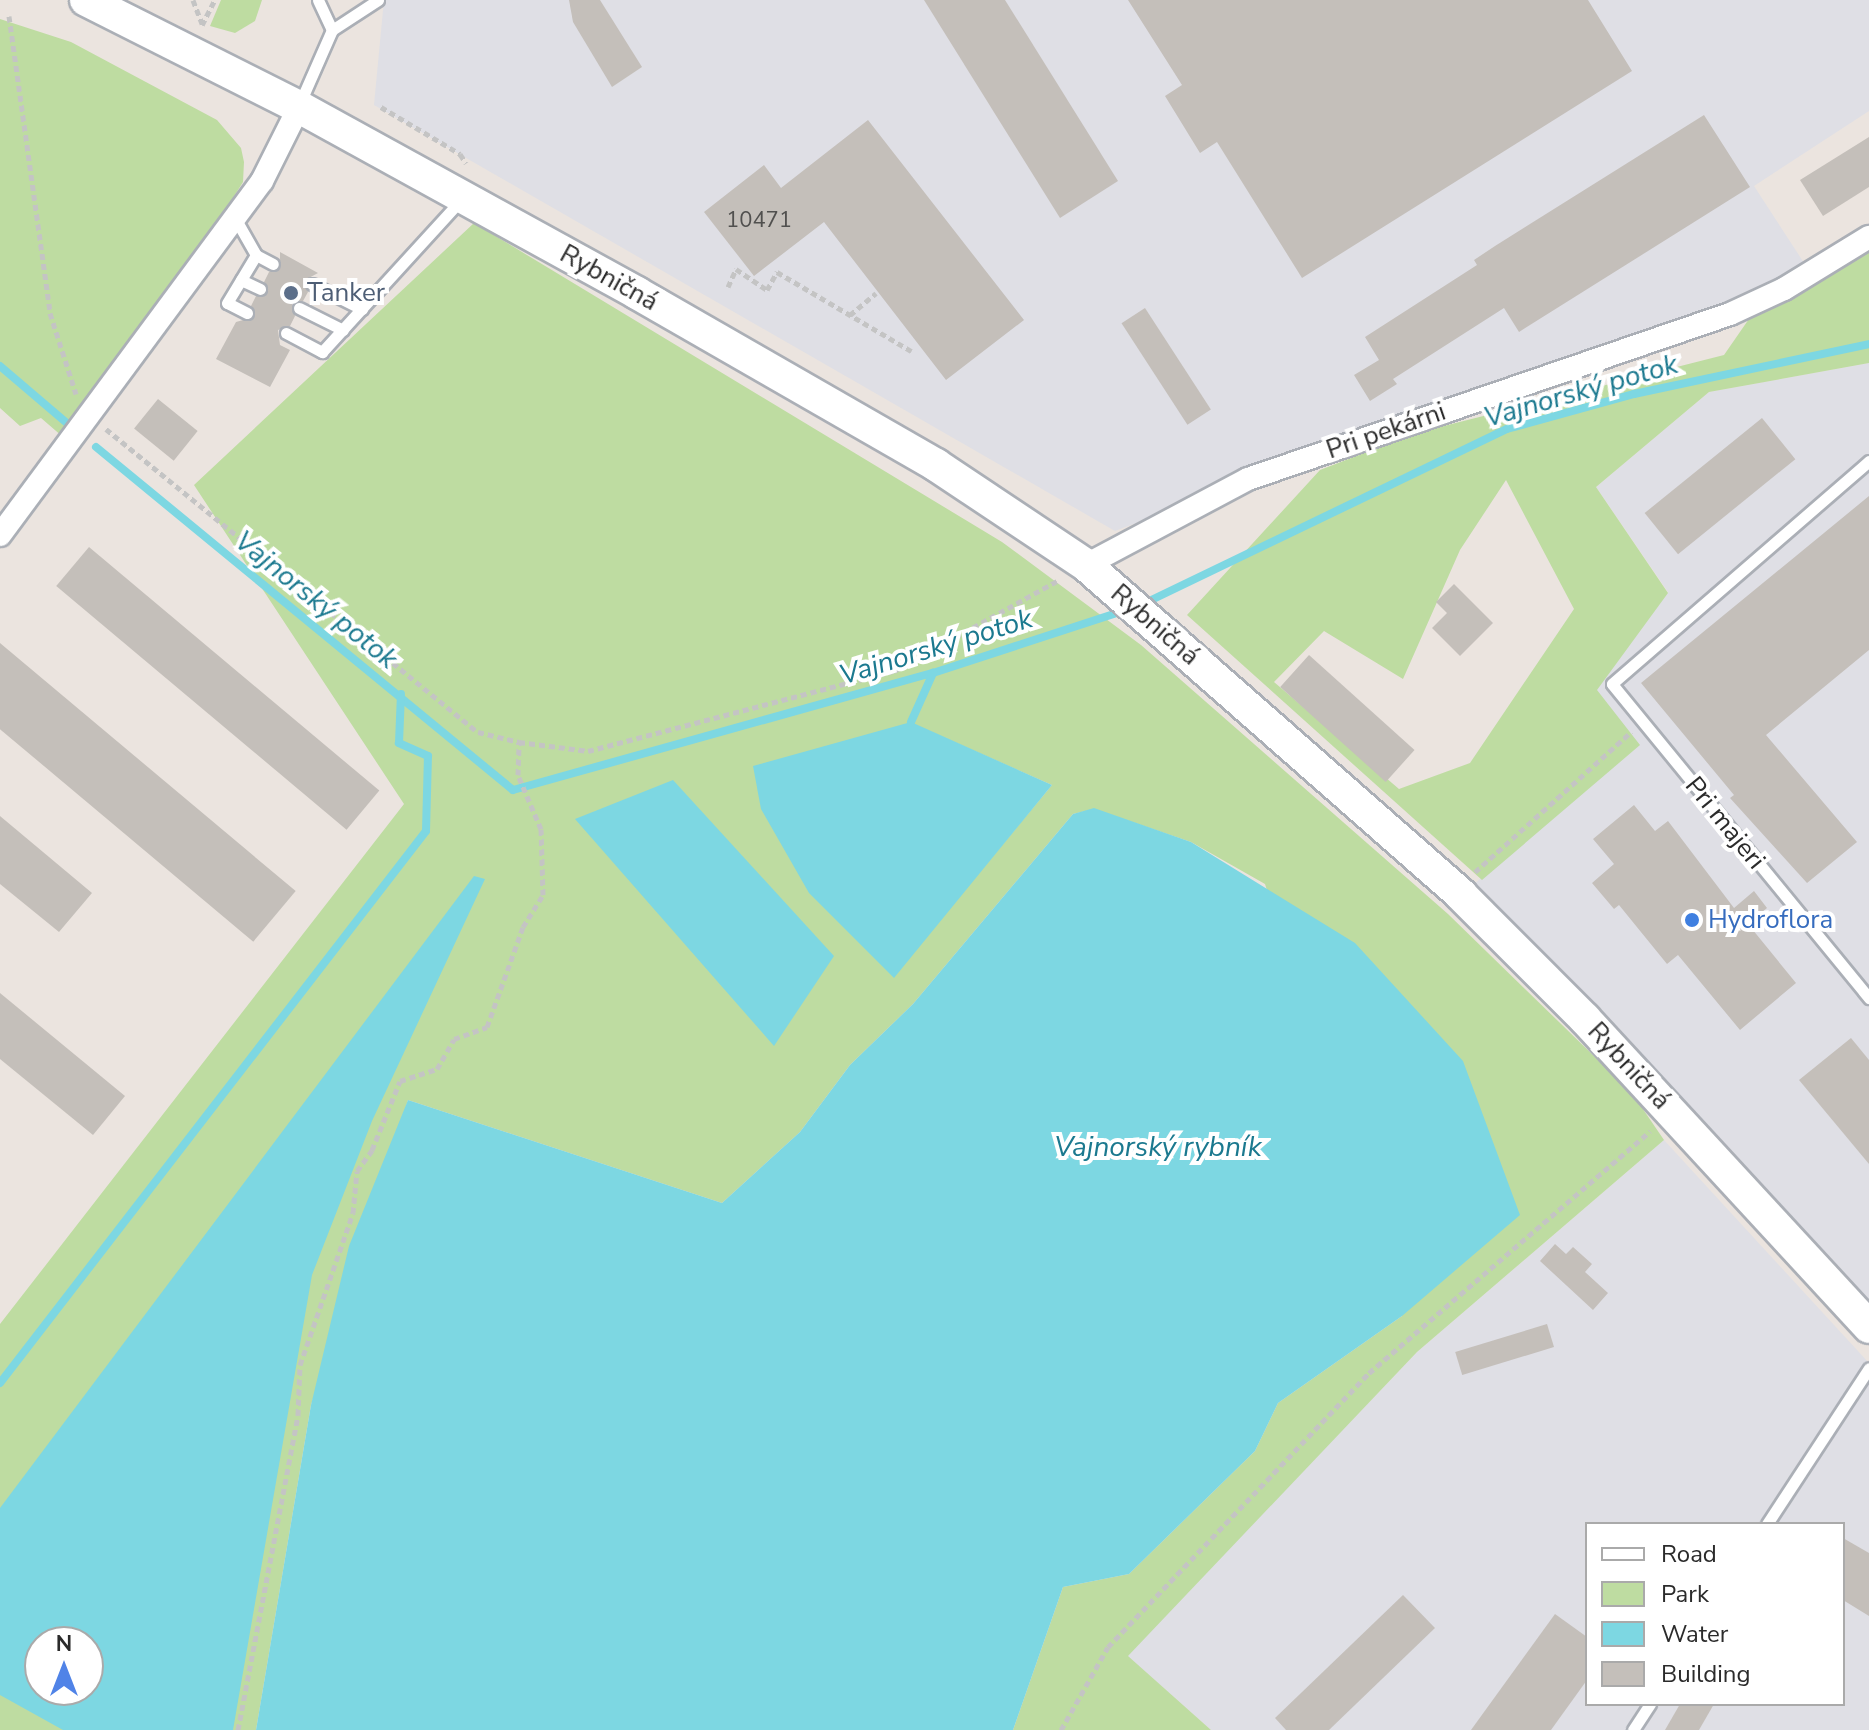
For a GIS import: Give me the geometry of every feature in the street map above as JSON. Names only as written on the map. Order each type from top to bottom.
[{"type":"main road","name":"Rybničná","points":[[86,0],[299,107],[470,183],[936,465],[1086,565],[1461,895],[1672,1112],[1869,1327]]},
{"type":"street","points":[[0,535],[86,426],[262,181],[299,107]]},
{"type":"street","name":"Pri pekárni","points":[[1086,565],[1248,479],[1730,314],[1784,289],[1869,237]]},
{"type":"lane","points":[[318,0],[332,30]]},
{"type":"lane","points":[[299,107],[332,30],[378,0]]},
{"type":"lane","points":[[286,333],[322,352],[470,183]]},
{"type":"lane","points":[[235,218],[256,255],[273,264]]},
{"type":"lane","points":[[247,313],[227,303],[256,255]]},
{"type":"lane","points":[[241,280],[260,289]]},
{"type":"lane","points":[[312,284],[362,309]]},
{"type":"lane","points":[[299,308],[343,330]]},
{"type":"lane","name":"Pri majeri","points":[[1869,461],[1612,684],[1869,998]]},
{"type":"lane","points":[[1768,1522],[1869,1368]]},
{"type":"lane","points":[[1633,1730],[1649,1706]]},
{"type":"path","points":[[193,0],[202,25],[215,0]]},
{"type":"path","points":[[9,16],[50,313],[86,426],[478,732],[519,742],[588,751],[894,671],[1086,565]]},
{"type":"path","points":[[381,107],[470,183]]},
{"type":"path","points":[[728,287],[736,269],[767,290],[777,272],[911,351]]},
{"type":"path","points":[[850,315],[876,293]]},
{"type":"path","points":[[1474,873],[1642,721]]},
{"type":"path","points":[[238,1730],[298,1415],[300,1365],[353,1213],[357,1171],[372,1150],[400,1081],[437,1069],[454,1039],[487,1027],[523,927],[543,895],[541,829],[518,775],[519,742]]},
{"type":"path","points":[[1061,1730],[1108,1647],[1369,1373],[1672,1112]]},
{"type":"shaded area","points":[[384,0],[1869,0],[1869,111],[1754,186],[1806,266],[1775,284],[1115,531],[374,105]]},
{"type":"shaded area","points":[[1869,363],[1869,1327],[1461,895],[1639,745],[1596,690],[1668,592],[1596,487],[1709,392]]},
{"type":"shaded area","points":[[1664,1140],[1869,1363],[1869,1730],[1211,1730],[1127,1656],[1417,1352]]},
{"type":"green space","points":[[221,0],[262,0],[255,21],[235,33],[210,26]]},
{"type":"green space","points":[[0,19],[71,42],[217,120],[241,148],[244,162],[243,182],[223,214],[229,221],[63,437],[41,418],[20,426],[0,408]]},
{"type":"green space","points":[[474,223],[1002,542],[1141,645],[1448,914],[1632,1093],[1664,1140],[1417,1352],[1128,1656],[1211,1730],[1013,1730],[1063,1587],[1129,1574],[1255,1451],[1278,1403],[1402,1316],[1265,884],[1191,842],[1094,809],[1073,814],[913,1004],[850,1065],[800,1132],[722,1203],[408,1100],[311,1405],[256,1730],[0,1730],[0,1324],[404,804],[194,485]],"holes":[[[911,723],[1052,785],[968,886],[852,743]]]},
{"type":"green space","points":[[1869,250],[1869,363],[1709,392],[1596,487],[1668,593],[1597,690],[1640,745],[1482,880],[1187,615],[1320,470],[1416,433],[1724,355],[1751,316]],"holes":[[[1506,480],[1574,609],[1470,763],[1399,789],[1274,682],[1324,631],[1403,679],[1460,550]]]},
{"type":"water","points":[[911,722],[1052,785],[894,978],[809,893],[761,809],[753,766]]},
{"type":"water","points":[[673,780],[834,956],[774,1046],[575,819]]},
{"type":"water","name":"Vajnorský rybník","points":[[1094,808],[1191,842],[1355,943],[1463,1061],[1520,1215],[1402,1316],[1278,1403],[1255,1451],[1129,1574],[1063,1587],[1013,1730],[256,1730],[311,1405],[349,1246],[408,1100],[722,1203],[800,1132],[850,1065],[913,1004],[1073,814]]},
{"type":"water","points":[[474,876],[485,879],[372,1121],[312,1275],[233,1730],[63,1730],[0,1695],[0,1508]]},
{"type":"building","points":[[569,0],[600,0],[642,67],[612,87],[573,22]]},
{"type":"building","points":[[924,0],[1005,0],[1118,181],[1060,218]]},
{"type":"building","points":[[1128,0],[1588,0],[1632,71],[1302,278],[1217,142],[1200,153],[1165,96],[1182,85]]},
{"type":"building","points":[[1704,115],[1750,187],[1519,332],[1504,308],[1393,379],[1397,384],[1370,401],[1354,375],[1379,360],[1365,337],[1477,265],[1474,260],[1495,246]]},
{"type":"building","points":[[868,120],[1024,320],[946,380],[824,222],[754,276],[704,212],[764,165],[781,188]]},
{"type":"building","points":[[1869,137],[1869,187],[1823,216],[1800,180]]},
{"type":"building","points":[[280,252],[318,273],[305,280],[308,292],[303,301],[292,304],[295,316],[290,326],[278,330],[280,345],[290,350],[270,387],[216,359],[236,322],[254,317],[251,306],[256,296],[267,293],[264,282],[269,272],[280,269]]},
{"type":"building","points":[[1145,308],[1211,409],[1187,425],[1122,323]]},
{"type":"building","points":[[158,399],[198,431],[174,461],[134,429]]},
{"type":"building","points":[[1762,418],[1795,459],[1678,554],[1645,513]]},
{"type":"building","points":[[1869,496],[1869,650],[1766,735],[1857,842],[1807,883],[1730,798],[1734,795],[1641,683]]},
{"type":"building","points":[[89,547],[379,791],[347,830],[56,586]]},
{"type":"building","points":[[1454,584],[1493,623],[1460,656],[1432,628],[1447,613],[1436,602]]},
{"type":"building","points":[[0,643],[296,891],[253,942],[0,729]]},
{"type":"building","points":[[1309,655],[1415,750],[1386,782],[1280,687]]},
{"type":"building","name":"Hydroflora","points":[[1634,805],[1655,831],[1668,821],[1734,908],[1754,891],[1767,908],[1748,924],[1796,983],[1740,1030],[1678,955],[1667,964],[1619,905],[1614,909],[1592,883],[1614,864],[1593,839]]},
{"type":"building","points":[[0,816],[92,893],[59,932],[0,884]]},
{"type":"building","points":[[0,993],[125,1096],[93,1135],[0,1059]]},
{"type":"building","points":[[1851,1038],[1869,1060],[1869,1164],[1799,1080]]},
{"type":"building","points":[[1555,1244],[1566,1254],[1573,1247],[1592,1264],[1585,1272],[1608,1293],[1593,1310],[1540,1261]]},
{"type":"building","points":[[1547,1324],[1554,1347],[1462,1375],[1455,1352]]},
{"type":"building","points":[[1845,1539],[1869,1553],[1869,1616],[1845,1601]]},
{"type":"building","points":[[1403,1595],[1435,1628],[1329,1730],[1286,1730],[1275,1718]]},
{"type":"building","points":[[1555,1614],[1585,1636],[1585,1683],[1551,1730],[1471,1730]]},
{"type":"building","points":[[1679,1706],[1713,1706],[1699,1730],[1665,1730]]},
{"type":"waterway","name":"Vajnorský potok","points":[[1143,604],[1507,429],[1634,394],[1869,344]]},
{"type":"waterway","name":"Vajnorský potok","points":[[0,366],[68,424]]},
{"type":"waterway","name":"Vajnorský potok","points":[[96,447],[513,790],[933,673],[1126,610]]},
{"type":"waterway","points":[[911,722],[933,673]]},
{"type":"waterway","points":[[0,1383],[426,831],[428,756],[399,743],[401,694]]},
{"type":"place","name":"Tanker","points":[[291,293]]},
{"type":"place","name":"Hydroflora","points":[[1692,920]]}]
